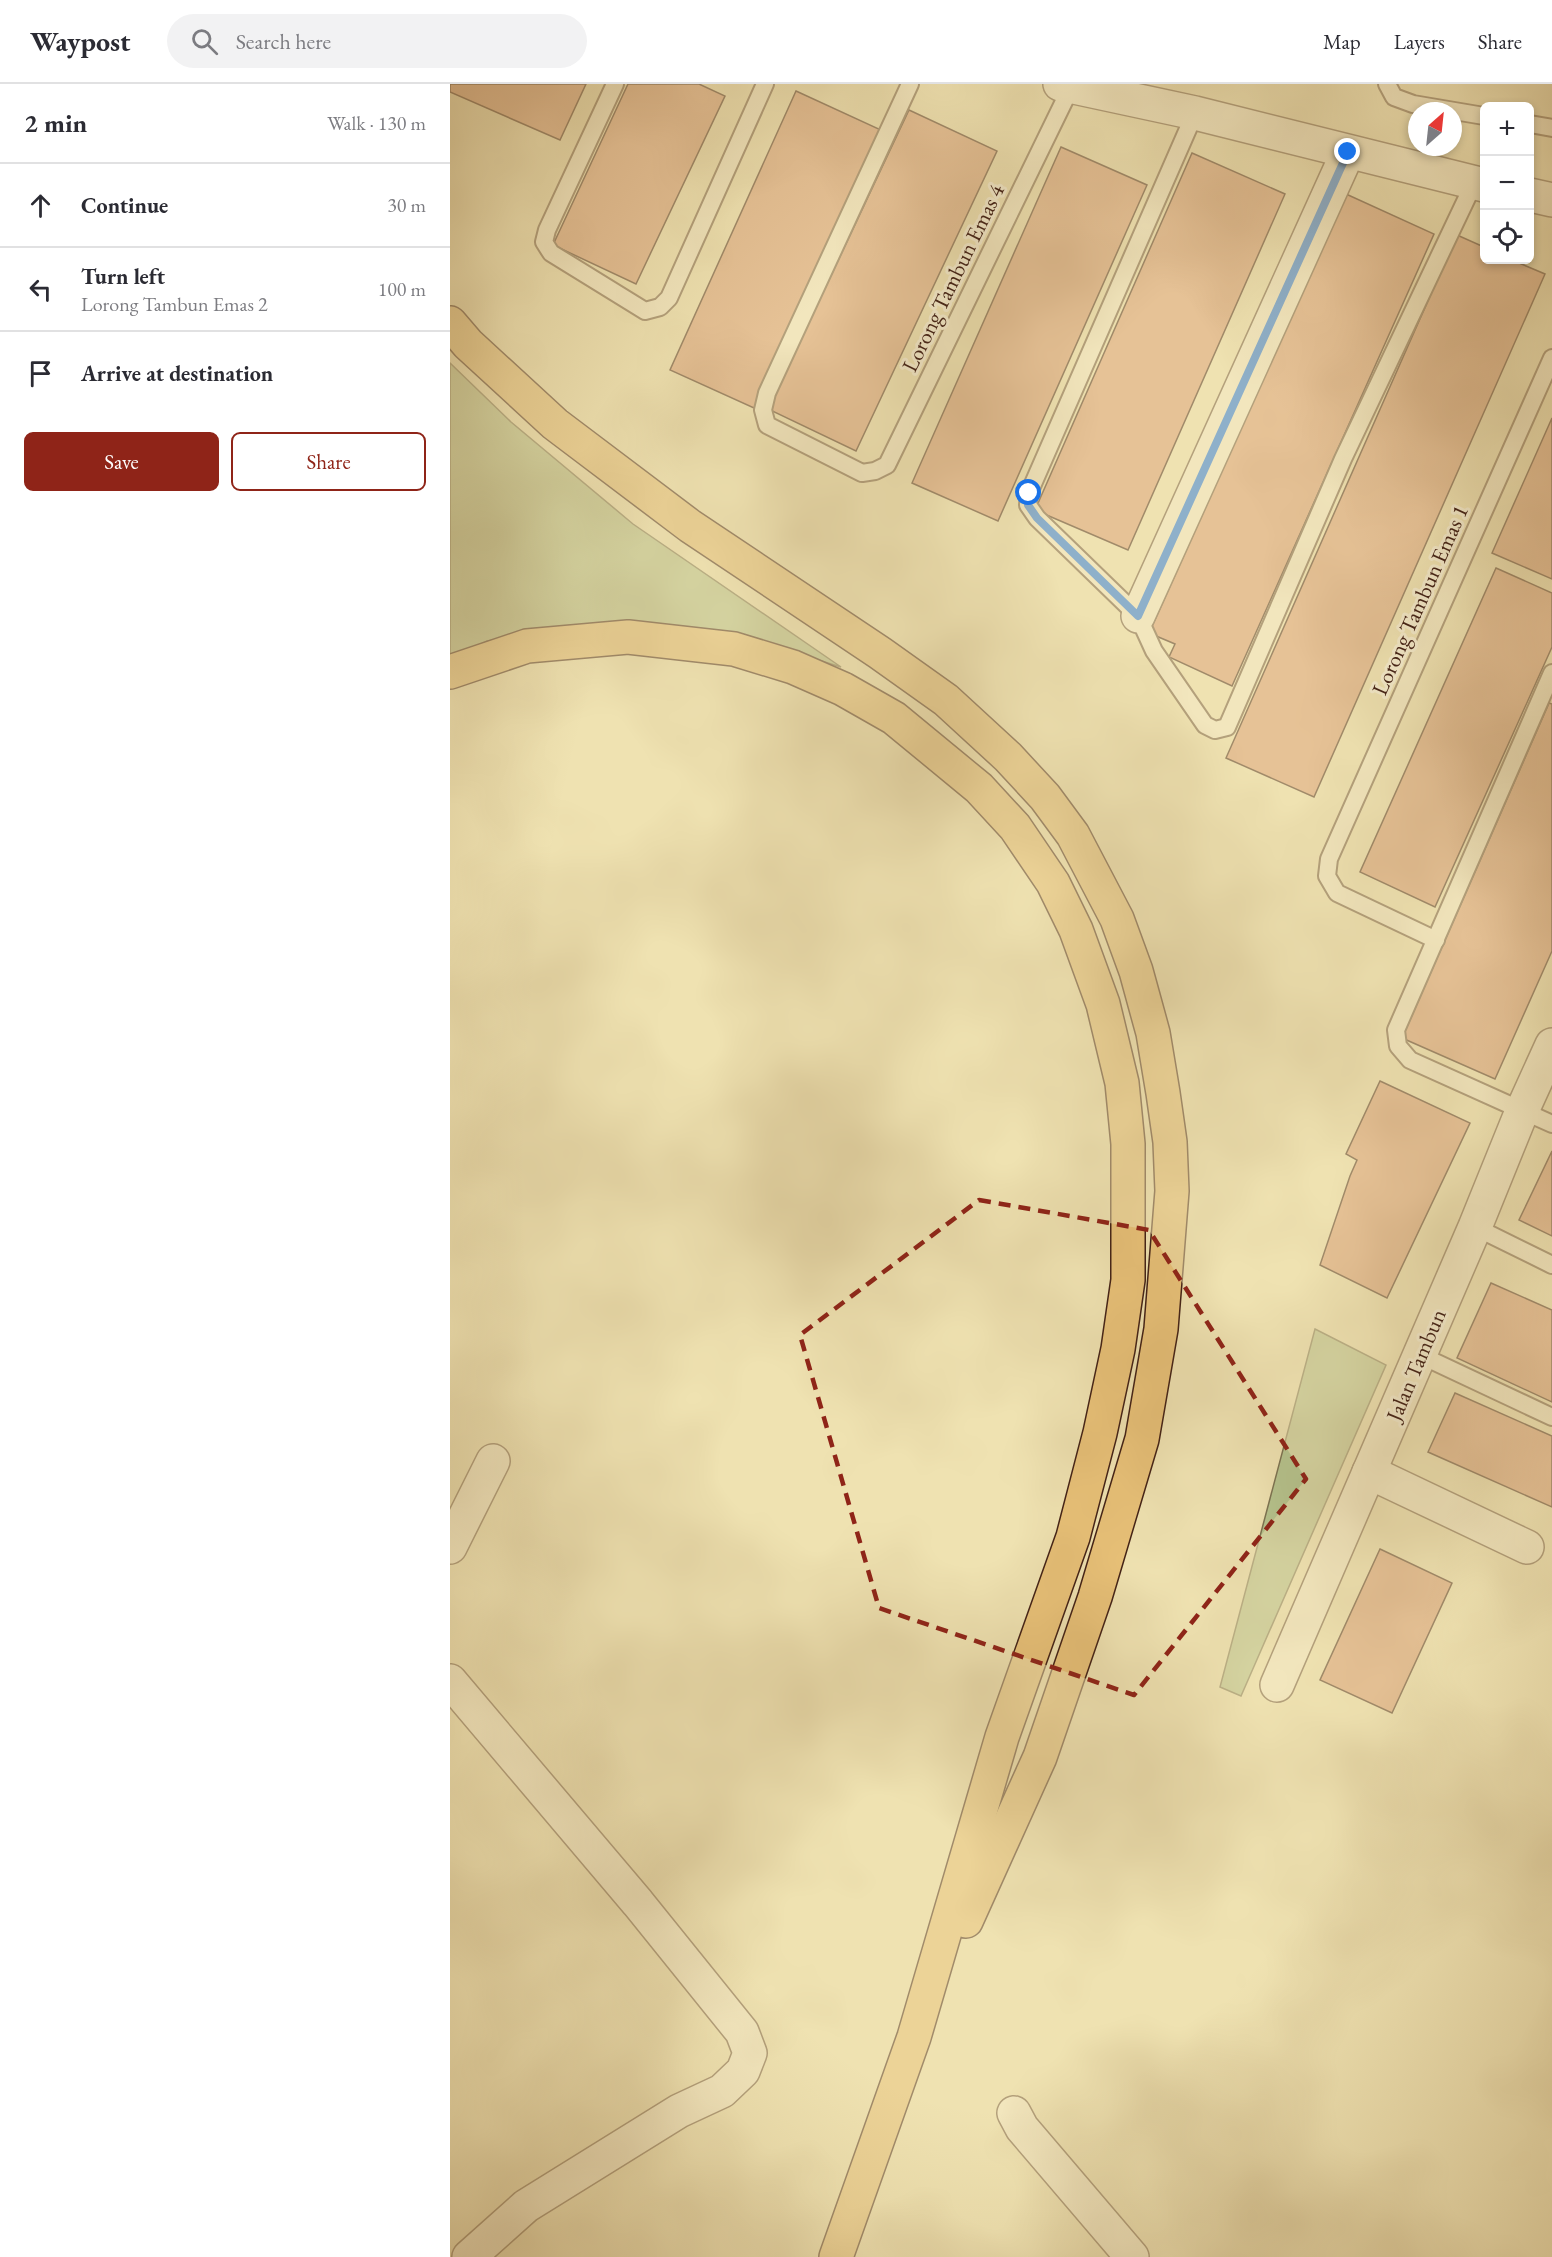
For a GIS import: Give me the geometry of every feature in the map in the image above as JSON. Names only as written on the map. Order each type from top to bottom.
[{"type":"highway","points":[[450,323],[468,344],[555,424],[690,526],[880,652],[946,700],[1008,758],[1045,797],[1073,835],[1117,919],[1136,971],[1147,1012],[1163,1093],[1170,1142],[1172,1191],[1161,1329],[1142,1439],[1095,1597],[1040,1757],[914,2037]]},
{"type":"highway","points":[[450,672],[527,646],[628,637],[734,649],[792,667],[843,689],[902,724],[979,788],[1015,827],[1053,883],[1076,930],[1103,1004],[1122,1083],[1128,1144],[1128,1280],[1118,1349],[1100,1433],[1073,1537],[1002,1737],[914,2037],[836,2257]]},
{"type":"street","points":[[1066,85],[1195,113],[1479,184]]},
{"type":"street","points":[[1138,616],[1348,152]]},
{"type":"street","points":[[1534,196],[1552,200]]},
{"type":"street","name":"Jalan Tambun","points":[[1277,1685],[1552,1045]]},
{"type":"street","points":[[450,1547],[493,1461]]},
{"type":"street","points":[[1369,1472],[1527,1547]]},
{"type":"street","points":[[450,1681],[630,1894],[742,2032],[750,2053],[743,2071],[722,2091],[679,2110],[526,2206],[469,2257]]},
{"type":"street","points":[[1014,2113],[1022,2128],[1132,2257]]},
{"type":"lane","points":[[615,84],[547,230],[544,242],[551,253],[645,312],[660,307],[669,298],[765,84]]},
{"type":"lane","name":"Lorong Tambun Emas 4","points":[[910,84],[767,393],[763,410],[766,425],[862,472],[875,471],[887,465],[1066,85]]},
{"type":"lane","points":[[1387,84],[1395,97],[1413,104],[1480,115]]},
{"type":"lane","points":[[1195,113],[1029,493],[1028,505],[1037,518],[1138,616],[1154,651],[1205,725],[1215,730],[1227,727],[1343,459],[1479,184]]},
{"type":"lane","points":[[1534,125],[1552,128]]},
{"type":"lane","name":"Lorong Tambun Emas 1","points":[[1436,940],[1337,893],[1327,876],[1329,859],[1552,358]]},
{"type":"lane","points":[[1552,673],[1396,1030],[1398,1046],[1410,1060],[1552,1124]]},
{"type":"lane","points":[[1475,1227],[1552,1264]]},
{"type":"lane","points":[[1420,1355],[1552,1416]]},
{"type":"highlighted area","points":[[979,1200],[1149,1230],[1306,1479],[1134,1695],[879,1608],[800,1335]]},
{"type":"green space","points":[[450,363],[511,422],[633,524],[841,667],[725,631],[629,621],[487,641],[450,659]]},
{"type":"green space","points":[[1315,1329],[1386,1365],[1241,1696],[1220,1687]]},
{"type":"building","points":[[450,84],[586,84],[560,140],[450,92]]},
{"type":"building","points":[[628,84],[699,84],[725,96],[636,284],[553,245]]},
{"type":"building","points":[[796,91],[881,130],[754,408],[670,370]]},
{"type":"building","points":[[909,110],[997,151],[856,451],[768,409]]},
{"type":"building","points":[[1061,147],[1147,185],[998,521],[912,483]]},
{"type":"building","points":[[1192,153],[1285,194],[1128,550],[1035,510]]},
{"type":"building","points":[[1346,194],[1434,234],[1232,686],[1169,657],[1175,644],[1149,633]]},
{"type":"building","points":[[1457,235],[1480,245],[1480,264],[1521,264],[1545,274],[1314,797],[1226,758]]},
{"type":"building","points":[[1552,418],[1552,579],[1492,553]]},
{"type":"building","points":[[1496,568],[1552,593],[1552,647],[1435,907],[1360,872]]},
{"type":"building","points":[[1549,703],[1552,704],[1552,951],[1495,1079],[1402,1038]]},
{"type":"building","points":[[1380,1081],[1470,1123],[1387,1298],[1320,1265],[1357,1160],[1346,1154]]},
{"type":"building","points":[[1552,1151],[1552,1236],[1519,1220]]},
{"type":"building","points":[[1491,1283],[1552,1310],[1552,1402],[1457,1358]]},
{"type":"building","points":[[1455,1393],[1552,1436],[1552,1507],[1428,1452]]},
{"type":"building","points":[[1380,1549],[1452,1583],[1392,1713],[1320,1680]]},
{"type":"route","points":[[1029,493],[1028,505],[1037,518],[1138,616],[1348,152]]}]
